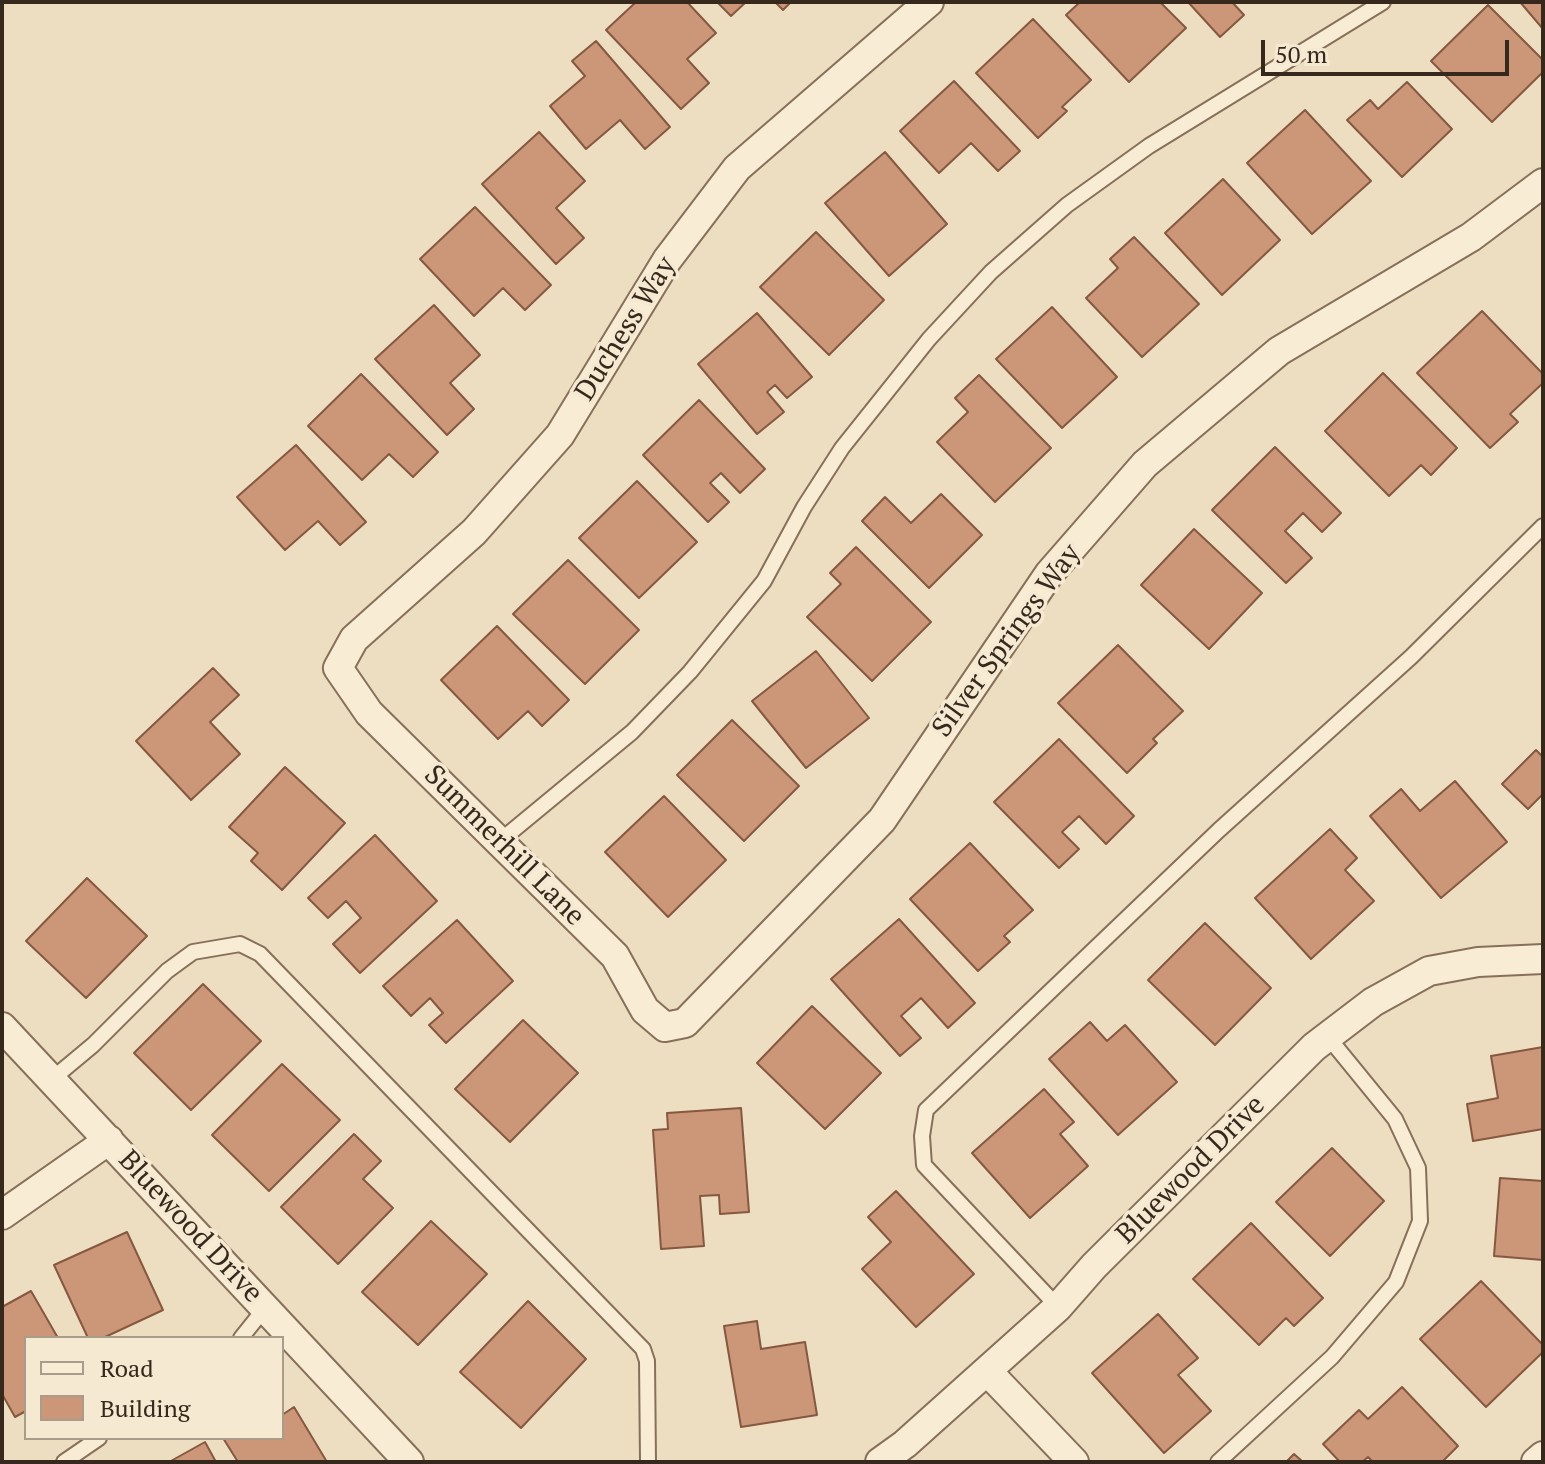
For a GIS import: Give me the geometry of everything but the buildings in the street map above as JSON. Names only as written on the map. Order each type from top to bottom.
[{"type":"street","name":"Duchess Way","points":[[338,668],[354,639],[474,532],[560,435],[667,260],[737,168],[929,2]]},
{"type":"street","name":"Silver Springs Way","points":[[665,1027],[685,1023],[882,820],[1049,574],[1145,464],[1279,351],[1471,237],[1543,183]]},
{"type":"street","name":"Summerhill Lane","points":[[338,668],[369,713],[615,956],[645,1010],[665,1027]]},
{"type":"street","name":"Bluewood Drive","points":[[880,1462],[988,1372],[1058,1307],[1094,1266],[1314,1047],[1373,1002],[1429,971],[1478,962],[1543,959]]},
{"type":"street","name":"Bluewood Drive","points":[[2,1027],[409,1462]]},
{"type":"street","points":[[2,1215],[109,1140]]},
{"type":"street","points":[[988,1372],[1074,1462]]},
{"type":"street","points":[[1536,1462],[1543,1456]]},
{"type":"lane","points":[[500,841],[632,732],[690,672],[764,581],[804,507],[842,448],[929,339],[991,272],[1067,205],[1149,146],[1383,2]]},
{"type":"lane","points":[[1058,1307],[924,1165],[922,1136],[926,1110],[1208,841],[1411,657],[1543,526]]},
{"type":"lane","points":[[51,1080],[93,1045],[167,971],[193,952],[240,944],[260,954],[643,1349],[647,1361],[648,1462]]},
{"type":"lane","points":[[1218,1462],[1332,1357],[1396,1282],[1420,1221],[1418,1168],[1395,1119],[1328,1037]]},
{"type":"lane","points":[[243,1336],[265,1308]]},
{"type":"lane","points":[[64,1462],[96,1440]]}]
